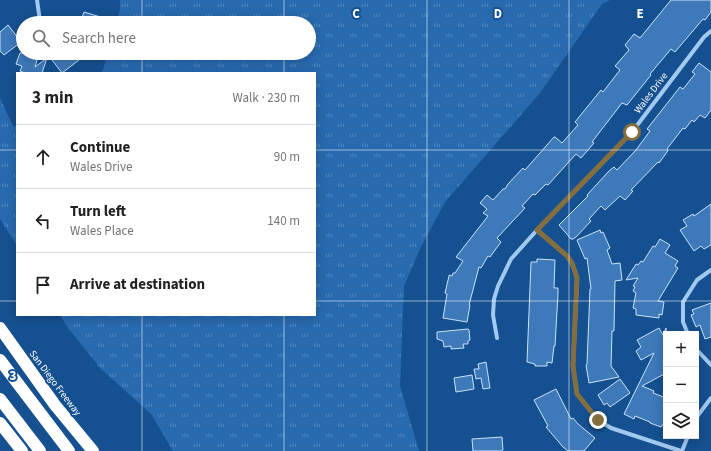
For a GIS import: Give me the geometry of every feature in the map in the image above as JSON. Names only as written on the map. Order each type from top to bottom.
[{"type":"highway","name":"San Diego Freeway","points":[[0,328],[55,405],[93,451]]},
{"type":"highway","points":[[0,360],[69,451]]},
{"type":"highway","points":[[0,399],[40,451]]},
{"type":"highway","points":[[0,423],[22,451]]},
{"type":"street","points":[[36,0],[39,16]]},
{"type":"street","name":"Wales Drive","points":[[497,338],[493,315],[494,299],[498,286],[511,259],[632,132],[704,36],[711,30]]},
{"type":"street","points":[[537,230],[567,256],[572,263],[577,278],[573,366],[577,394],[598,420],[611,428],[681,451],[687,439]]},
{"type":"street","points":[[687,331],[683,322],[683,302],[697,280],[711,270]]},
{"type":"street","points":[[699,351],[711,365]]},
{"type":"street","points":[[699,414],[711,398]]},
{"type":"green space","points":[[120,0],[610,0],[602,4],[540,93],[445,202],[420,249],[404,286],[400,386],[419,451],[173,451],[151,414],[101,369],[68,328],[61,316],[316,316],[316,72],[101,72],[106,60],[316,60],[316,16],[118,16]]},
{"type":"green space","points":[[0,98],[13,126],[16,126],[16,244],[0,219]]},
{"type":"building","points":[[671,0],[711,0],[711,12],[705,20],[703,19],[675,52],[671,49],[627,105],[622,103],[592,142],[594,143],[581,158],[576,154],[548,185],[546,184],[535,195],[533,194],[522,206],[525,208],[497,238],[501,242],[490,257],[488,256],[481,268],[479,267],[469,305],[467,322],[443,318],[447,294],[445,293],[449,275],[452,276],[453,273],[455,273],[463,261],[456,257],[488,216],[483,213],[487,209],[480,203],[487,195],[493,200],[503,189],[505,189],[523,168],[525,170],[554,137],[562,143],[578,125],[575,122],[601,90],[603,92],[620,70],[615,66],[629,50],[625,45],[634,34],[640,38]]},
{"type":"building","points":[[84,12],[97,16],[83,16]]},
{"type":"building","points":[[8,25],[16,35],[16,46],[4,55],[0,51],[0,32]]},
{"type":"building","points":[[17,60],[37,60],[35,67],[46,60],[42,72],[22,72],[20,71],[22,66],[16,64]]},
{"type":"building","points":[[52,60],[79,60],[63,72],[61,72]]},
{"type":"building","points":[[699,63],[711,72],[711,110],[705,118],[700,115],[694,122],[692,120],[685,129],[683,128],[667,149],[667,152],[659,163],[658,162],[631,190],[633,191],[625,200],[620,196],[605,210],[601,206],[589,219],[591,221],[576,237],[571,239],[559,225],[588,196],[587,195],[609,171],[614,167],[617,170],[636,150],[650,131],[647,129],[680,87],[683,89],[695,74],[692,72]]},
{"type":"building","points":[[711,204],[711,245],[704,249],[701,246],[694,251],[680,230],[687,226],[683,220],[693,214],[694,216]]},
{"type":"building","points":[[600,230],[601,233],[603,232],[610,248],[607,250],[612,264],[620,263],[622,280],[615,281],[614,331],[612,331],[611,366],[619,377],[589,383],[586,365],[591,289],[587,258],[585,259],[577,240]]},
{"type":"building","points":[[660,239],[670,245],[665,253],[678,261],[675,266],[678,268],[658,301],[664,302],[662,315],[659,314],[659,318],[636,315],[636,309],[633,308],[636,293],[633,291],[635,287],[633,286],[638,278],[626,280],[636,264],[638,265],[641,261],[643,262],[653,246],[655,247]]},
{"type":"building","points":[[537,259],[555,260],[554,288],[558,288],[555,346],[552,363],[547,362],[547,366],[535,366],[535,364],[527,362],[531,262],[537,262]]},
{"type":"building","points":[[711,303],[711,337],[705,339],[700,325],[696,327],[691,315],[694,314],[692,310]]},
{"type":"building","points":[[659,328],[663,335],[663,375],[642,386],[663,397],[663,425],[661,427],[635,416],[634,419],[624,414],[654,353],[641,360],[636,351],[641,347],[637,340]]},
{"type":"building","points":[[468,329],[470,340],[468,341],[468,344],[463,344],[464,348],[451,349],[451,346],[444,347],[443,341],[437,339],[437,332]]},
{"type":"building","points":[[486,362],[490,388],[483,389],[481,378],[476,379],[474,369],[479,369],[478,364]]},
{"type":"building","points":[[472,375],[474,389],[456,392],[454,378]]},
{"type":"building","points":[[620,379],[630,393],[610,407],[607,403],[604,405],[598,395]]},
{"type":"building","points":[[556,389],[571,419],[573,418],[595,438],[584,451],[568,451],[546,427],[548,426],[534,400]]},
{"type":"building","points":[[502,437],[503,450],[501,451],[473,451],[472,439]]},
{"type":"route","points":[[598,420],[577,394],[573,366],[577,278],[572,263],[567,256],[537,230],[632,132]]}]
